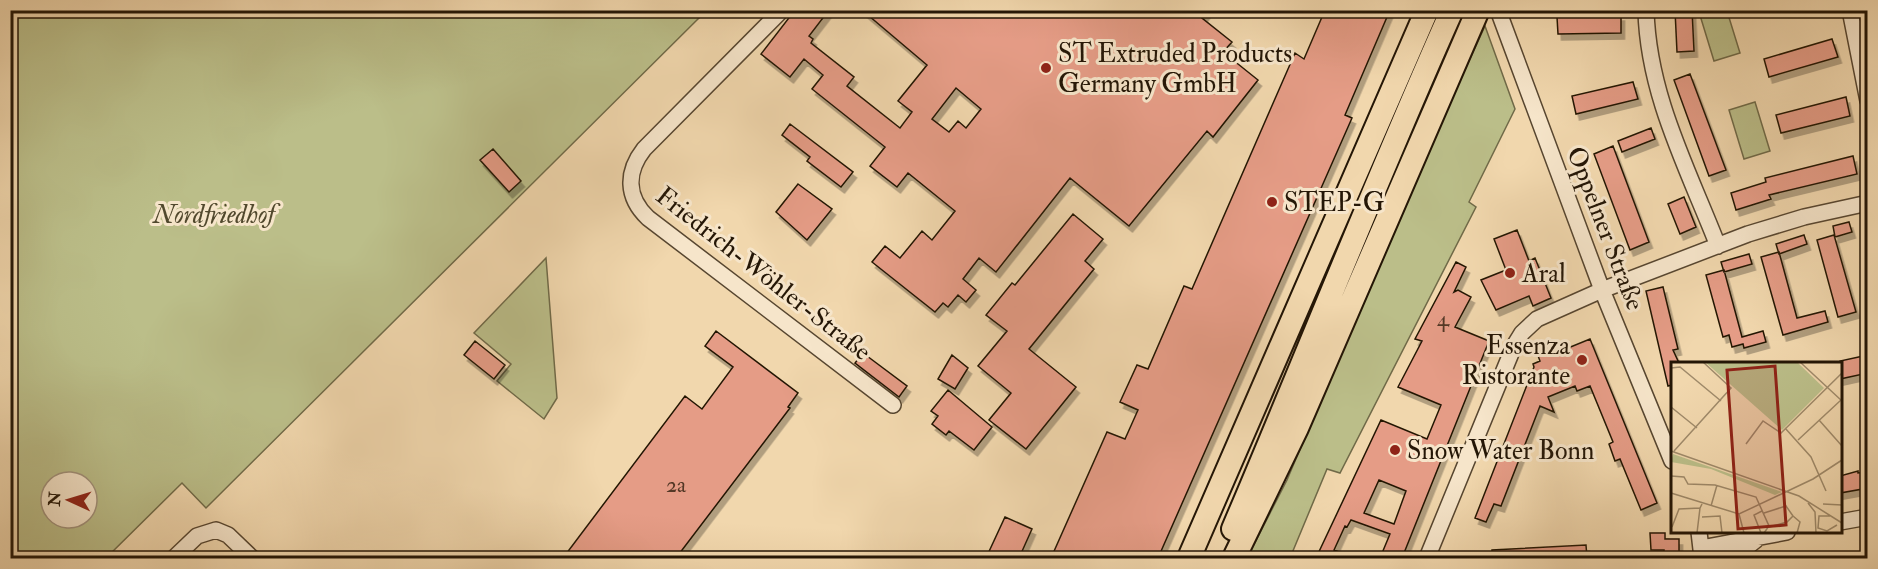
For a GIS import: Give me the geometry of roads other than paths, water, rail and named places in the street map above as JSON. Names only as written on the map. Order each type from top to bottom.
[{"type":"highway","points":[[1189,558],[1427,10]]},
{"type":"highway","points":[[1220,558],[1314,338],[1333,286],[1452,10]]},
{"type":"highway","points":[[1314,338],[1328,318],[1389,176],[1470,10]]},
{"type":"highway","points":[[1234,558],[1296,428],[1478,10]]},
{"type":"street","name":"Friedrich-Wöhler-Straße","points":[[782,10],[644,149],[634,163],[630,176],[631,191],[636,205],[648,218],[893,405]]},
{"type":"street","points":[[1646,10],[1649,47],[1658,94],[1718,246]]},
{"type":"street","points":[[1850,10],[1866,79],[1868,100]]},
{"type":"street","name":"Oppelner Straße","points":[[1500,16],[1602,290],[1671,459]]},
{"type":"street","points":[[1427,558],[1479,428],[1522,333],[1537,319],[1602,290],[1718,246],[1804,217],[1868,203]]},
{"type":"street","points":[[1842,522],[1868,518]]},
{"type":"street","points":[[174,558],[197,536],[216,530],[228,535],[252,558]]},
{"type":"street","points":[[1699,533],[1702,553],[1778,533]]},
{"type":"street","points":[[1752,533],[1764,536]]},
{"type":"street","points":[[1733,558],[1764,536]]},
{"type":"place","name":"ST Extruded Products Germany GmbH","points":[[1046,68]]},
{"type":"place","name":"STEP-G","points":[[1272,202]]},
{"type":"place","name":"Aral","points":[[1510,273]]},
{"type":"place","name":"Essenza Ristorante","points":[[1582,360]]},
{"type":"place","name":"Snow Water Bonn","points":[[1395,450]]},
{"type":"park label","name":"Nordfriedhof","points":[[214,214]]}]
